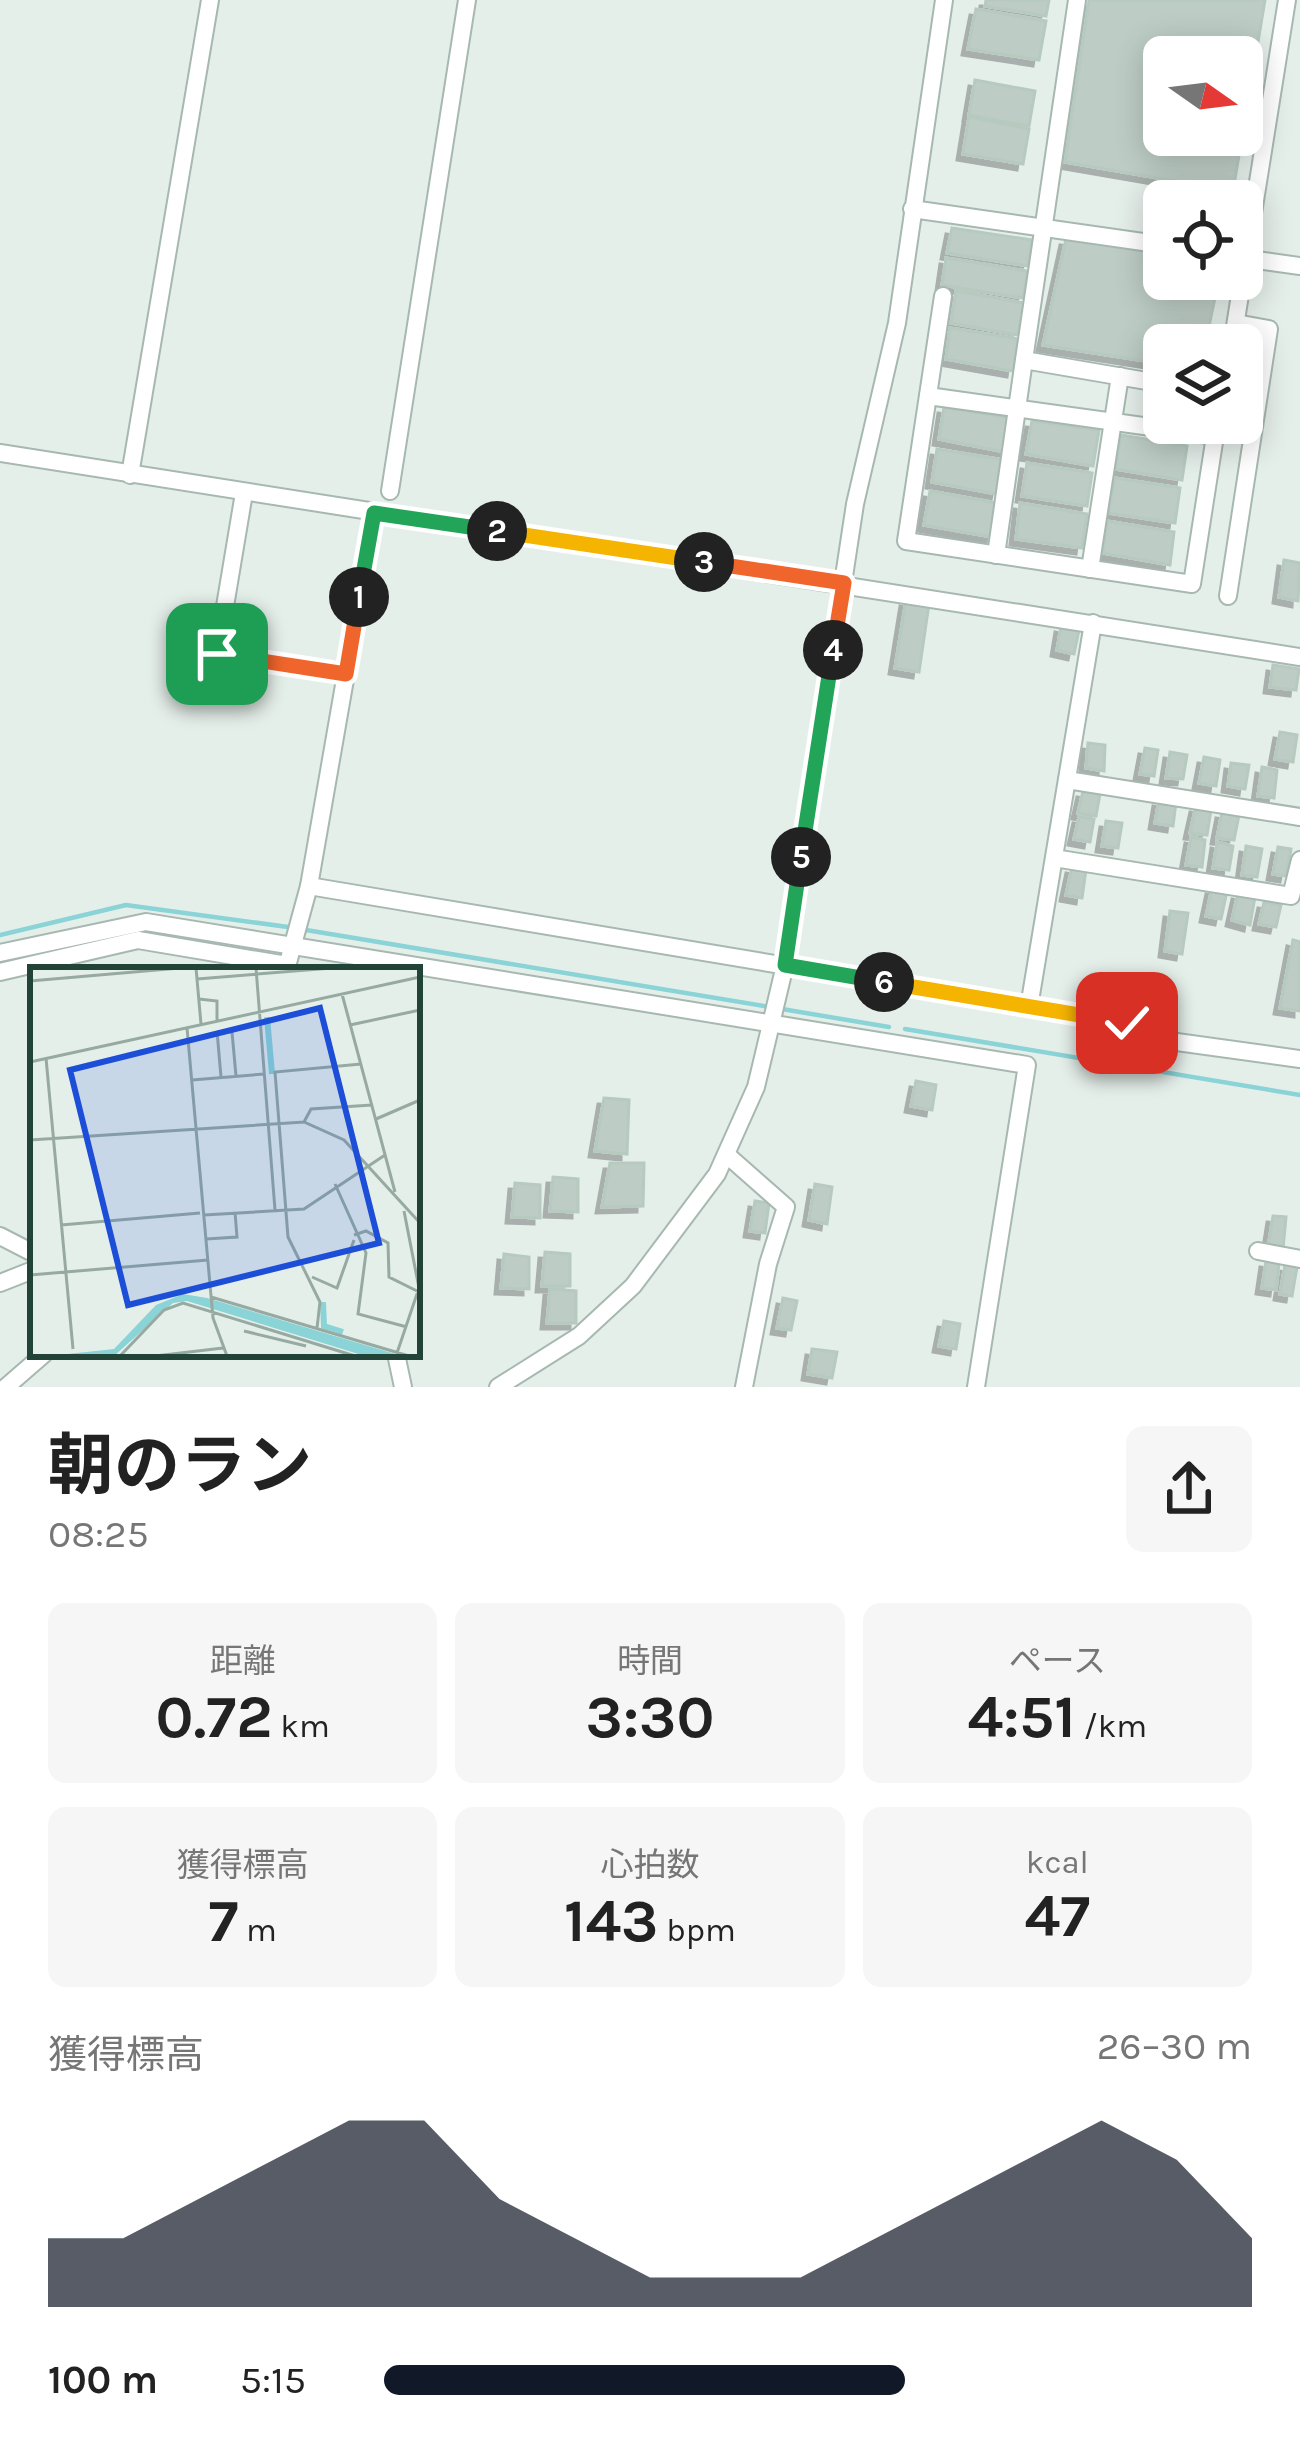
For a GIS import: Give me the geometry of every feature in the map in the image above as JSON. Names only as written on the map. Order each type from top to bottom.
[{"type":"street","points":[[130,475],[210,0]]},
{"type":"street","points":[[390,491],[467,0]]},
{"type":"street","points":[[498,1387],[579,1336],[632,1286],[681,1228],[727,1156],[756,1087],[785,965],[855,504],[897,323],[944,0]]},
{"type":"street","points":[[996,555],[1077,0]]},
{"type":"street","points":[[1258,180],[1287,0]]},
{"type":"street","points":[[913,209],[1143,242]]},
{"type":"street","points":[[1263,261],[1300,266]]},
{"type":"street","points":[[943,296],[906,542],[1192,584],[1214,444]]},
{"type":"street","points":[[1228,596],[1270,329],[1236,323],[1239,300]]},
{"type":"street","points":[[1024,360],[1143,380]]},
{"type":"street","points":[[1090,569],[1120,376]]},
{"type":"street","points":[[928,396],[1143,423]]},
{"type":"street","points":[[0,453],[1300,657]]},
{"type":"street","points":[[244,493],[217,654],[346,674]]},
{"type":"street","points":[[0,972],[138,940],[286,967],[309,886],[374,513]]},
{"type":"street","points":[[1029,1006],[1093,623]]},
{"type":"street","points":[[1067,780],[1300,817]]},
{"type":"street","points":[[1054,858],[1292,896],[1300,860]]},
{"type":"street","points":[[309,886],[1127,1023],[1155,1039],[1300,1059]]},
{"type":"street","points":[[0,952],[146,922],[774,1020],[1027,1065],[976,1387]]},
{"type":"street","points":[[727,1156],[786,1207],[768,1264],[744,1387]]},
{"type":"street","points":[[0,1236],[30,1251]]},
{"type":"street","points":[[1258,1252],[1300,1259]]},
{"type":"street","points":[[0,1283],[30,1271]]},
{"type":"street","points":[[6,1387],[41,1357]]},
{"type":"street","points":[[397,1357],[403,1387]]},
{"type":"building","points":[[986,0],[1049,0],[1046,16],[985,6]]},
{"type":"building","points":[[1089,0],[1265,0],[1259,36],[1143,36],[1143,156],[1239,156],[1235,180],[1169,180],[1065,162]]},
{"type":"building","points":[[976,9],[1046,21],[1039,60],[968,49]]},
{"type":"building","points":[[975,80],[1035,91],[1029,126],[969,115]]},
{"type":"building","points":[[969,117],[1029,129],[1023,164],[963,154]]},
{"type":"building","points":[[952,228],[1032,240],[1028,266],[947,253]]},
{"type":"building","points":[[1066,239],[1143,250],[1143,300],[1215,300],[1209,324],[1143,324],[1143,361],[1043,345]]},
{"type":"building","points":[[946,258],[1027,271],[1023,298],[942,285]]},
{"type":"building","points":[[956,291],[1024,303],[1018,335],[951,323]]},
{"type":"building","points":[[950,328],[1018,339],[1013,371],[946,359]]},
{"type":"building","points":[[944,407],[1009,418],[1005,452],[939,439]]},
{"type":"building","points":[[1032,421],[1099,430],[1093,466],[1026,454]]},
{"type":"building","points":[[1121,435],[1143,439],[1143,444],[1187,446],[1182,480],[1115,469]]},
{"type":"building","points":[[937,449],[1004,460],[997,494],[932,482]]},
{"type":"building","points":[[1027,463],[1092,473],[1087,506],[1022,496]]},
{"type":"building","points":[[1115,478],[1180,488],[1175,523],[1108,513]]},
{"type":"building","points":[[930,491],[997,503],[992,537],[924,525]]},
{"type":"building","points":[[1020,503],[1087,514],[1082,548],[1016,539]]},
{"type":"building","points":[[1107,521],[1174,532],[1170,565],[1103,553]]},
{"type":"building","points":[[1284,560],[1300,563],[1298,601],[1279,597]]},
{"type":"building","points":[[906,600],[929,604],[919,672],[895,668]]},
{"type":"building","points":[[1061,626],[1079,630],[1074,654],[1057,650]]},
{"type":"building","points":[[1273,665],[1299,669],[1296,690],[1270,687]]},
{"type":"building","points":[[1280,732],[1297,735],[1293,762],[1275,759]]},
{"type":"building","points":[[1088,743],[1105,745],[1104,771],[1086,768]]},
{"type":"building","points":[[1145,748],[1158,750],[1154,776],[1140,774]]},
{"type":"building","points":[[1170,752],[1187,755],[1183,779],[1166,778]]},
{"type":"building","points":[[1204,757],[1220,760],[1216,786],[1199,783]]},
{"type":"building","points":[[1231,763],[1249,765],[1245,789],[1228,786]]},
{"type":"building","points":[[1262,767],[1277,770],[1274,798],[1258,796]]},
{"type":"building","points":[[1083,791],[1100,794],[1096,816],[1078,813]]},
{"type":"building","points":[[1159,800],[1176,802],[1173,826],[1155,823]]},
{"type":"building","points":[[1196,806],[1211,810],[1207,835],[1190,833]]},
{"type":"building","points":[[1222,812],[1239,815],[1234,840],[1217,838]]},
{"type":"building","points":[[1079,817],[1094,819],[1090,842],[1074,839]]},
{"type":"building","points":[[1106,821],[1122,823],[1118,848],[1102,846]]},
{"type":"building","points":[[1191,837],[1205,840],[1202,867],[1186,865]]},
{"type":"building","points":[[1217,842],[1233,846],[1229,870],[1213,868]]},
{"type":"building","points":[[1246,846],[1262,849],[1257,877],[1242,875]]},
{"type":"building","points":[[1278,847],[1291,849],[1286,876],[1273,874]]},
{"type":"building","points":[[1072,867],[1086,870],[1082,898],[1066,895]]},
{"type":"building","points":[[1212,888],[1227,891],[1221,919],[1206,916]]},
{"type":"building","points":[[1238,893],[1255,897],[1250,925],[1232,920]]},
{"type":"building","points":[[1264,902],[1281,905],[1276,927],[1259,924]]},
{"type":"building","points":[[1170,911],[1188,913],[1182,954],[1165,951]]},
{"type":"building","points":[[1293,940],[1300,942],[1300,1011],[1280,1008]]},
{"type":"building","points":[[916,1081],[936,1085],[932,1110],[911,1106]]},
{"type":"building","points":[[604,1098],[629,1100],[627,1154],[595,1151]]},
{"type":"building","points":[[610,1163],[644,1163],[643,1206],[602,1207]]},
{"type":"building","points":[[553,1177],[578,1179],[578,1212],[550,1211]]},
{"type":"building","points":[[515,1183],[540,1185],[540,1218],[512,1217]]},
{"type":"building","points":[[815,1184],[832,1187],[827,1224],[809,1220]]},
{"type":"building","points":[[755,1201],[769,1203],[765,1233],[750,1231]]},
{"type":"building","points":[[1273,1216],[1286,1217],[1283,1249],[1268,1248]]},
{"type":"building","points":[[545,1252],[570,1254],[570,1286],[542,1286]]},
{"type":"building","points":[[504,1254],[529,1257],[529,1289],[501,1288]]},
{"type":"building","points":[[1266,1261],[1279,1263],[1276,1290],[1262,1288]]},
{"type":"building","points":[[1285,1265],[1297,1267],[1292,1296],[1280,1294]]},
{"type":"building","points":[[550,1289],[576,1291],[576,1323],[547,1323]]},
{"type":"building","points":[[783,1298],[797,1301],[791,1330],[777,1328]]},
{"type":"building","points":[[944,1321],[960,1324],[956,1349],[939,1346]]},
{"type":"building","points":[[812,1349],[837,1352],[832,1378],[808,1374]]},
{"type":"waterway","points":[[0,935],[126,905],[288,927]]},
{"type":"waterway","points":[[306,930],[770,1007]]},
{"type":"waterway","points":[[782,1009],[889,1027]]},
{"type":"waterway","points":[[905,1029],[1300,1095]]},
{"type":"route","points":[[217,654],[346,674],[374,513],[844,583],[785,965],[1127,1023]]}]
